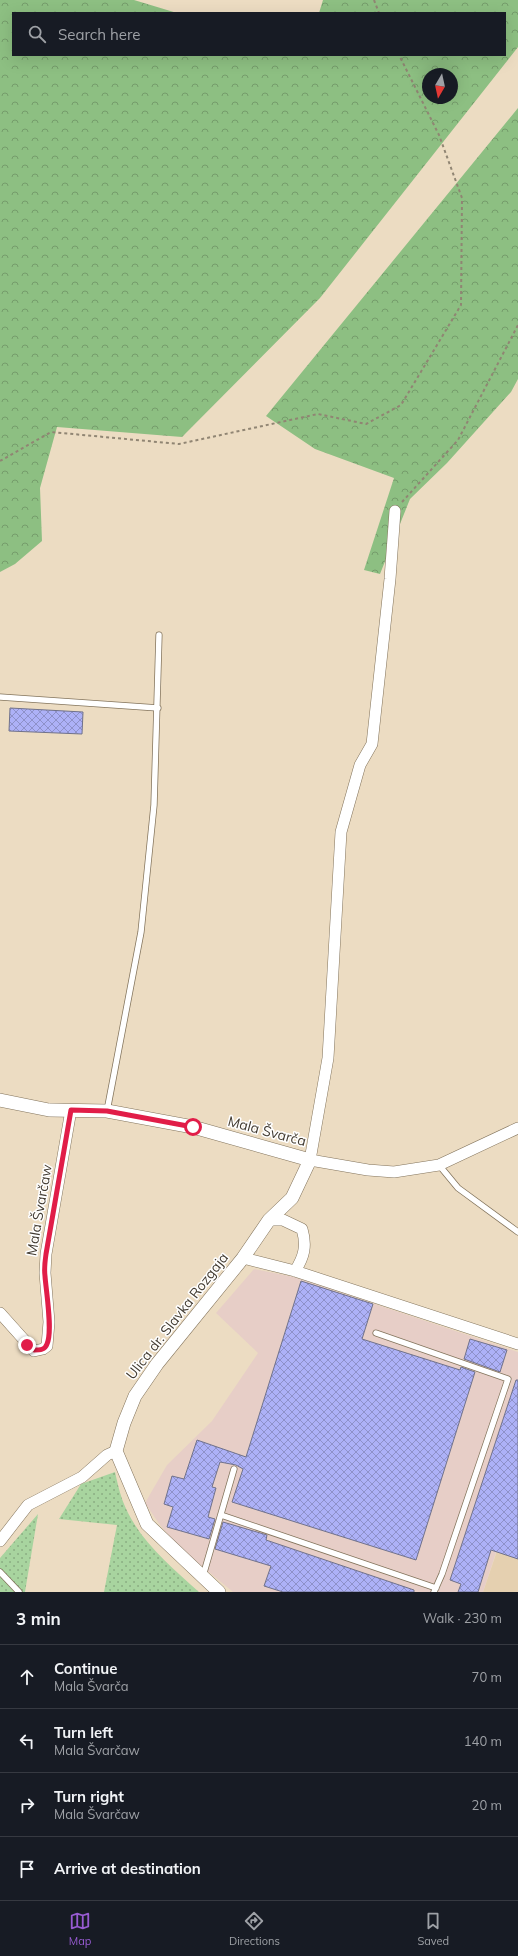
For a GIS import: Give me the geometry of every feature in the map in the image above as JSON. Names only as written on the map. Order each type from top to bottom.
[{"type":"street","points":[[310,1160],[328,1058],[341,832],[360,766],[372,744],[390,579],[395,511]]},
{"type":"street","name":"Mala Švarča","points":[[0,1100],[49,1110],[107,1111],[193,1127],[310,1160],[368,1170],[394,1172],[439,1165],[518,1128]]},
{"type":"street","name":"Mala Švarčaw","points":[[0,1313],[34,1350],[43,1349],[46,1346],[49,1322],[45,1273],[46,1254],[71,1110]]},
{"type":"street","name":"Ulica dr. Slavka Rozgaja","points":[[116,1451],[124,1423],[135,1396],[157,1364],[243,1258],[269,1220],[292,1198],[310,1160]]},
{"type":"street","points":[[269,1220],[283,1220],[302,1229],[305,1240],[305,1249],[300,1263],[294,1271]]},
{"type":"street","name":"Ulica dr. Slavka Rozgaja","points":[[243,1258],[294,1271],[518,1344]]},
{"type":"street","points":[[0,1541],[28,1505],[82,1477],[107,1455],[116,1451],[147,1524],[219,1592]]},
{"type":"lane","points":[[107,1111],[141,932],[154,805],[158,708],[158,635]]},
{"type":"lane","points":[[0,697],[158,708]]},
{"type":"lane","points":[[439,1165],[458,1188],[518,1232]]},
{"type":"lane","points":[[220,1515],[435,1590],[442,1574],[508,1379],[376,1334]]},
{"type":"lane","points":[[203,1577],[234,1469]]},
{"type":"lane","points":[[0,1572],[19,1592]]},
{"type":"path","points":[[374,0],[379,12]]},
{"type":"path","points":[[0,461],[51,432],[179,444],[318,414],[366,424],[401,405],[461,305],[462,198],[439,134],[400,56]]},
{"type":"path","points":[[395,511],[458,440],[518,325]]},
{"type":"shaded area","points":[[254,1269],[294,1277],[518,1352],[518,1486],[483,1592],[233,1592],[180,1548],[160,1525],[145,1503],[167,1465],[212,1421],[258,1353],[216,1313]]},
{"type":"shaded area","points":[[518,1486],[518,1592],[483,1592],[495,1557]]},
{"type":"green space","points":[[0,0],[134,0],[174,12],[12,12],[12,56],[506,56],[506,12],[319,12],[323,0],[518,0],[518,47],[320,298],[182,437],[57,427],[40,488],[42,541],[15,564],[0,572]]},
{"type":"green space","points":[[518,108],[518,379],[511,392],[447,463],[410,499],[380,574],[364,570],[394,478],[315,449],[266,416]]},
{"type":"green space","points":[[115,1472],[122,1499],[136,1526],[154,1550],[199,1592],[104,1592],[117,1525],[59,1519],[81,1484]]},
{"type":"green space","points":[[38,1514],[25,1592],[0,1592],[0,1558]]},
{"type":"building","points":[[10,708],[83,712],[82,734],[9,731]]},
{"type":"building","points":[[301,1281],[373,1304],[362,1339],[460,1370],[461,1367],[475,1372],[416,1560],[232,1502],[243,1469],[236,1465],[220,1462],[212,1487],[216,1488],[208,1517],[215,1519],[209,1539],[167,1527],[173,1507],[164,1504],[172,1476],[184,1479],[197,1440],[246,1457]]},
{"type":"building","points":[[470,1339],[507,1350],[500,1372],[464,1359]]},
{"type":"building","points":[[516,1380],[518,1380],[518,1559],[491,1550],[478,1592],[458,1592],[461,1584],[450,1580]]},
{"type":"building","points":[[223,1522],[267,1535],[266,1540],[414,1590],[414,1592],[283,1592],[264,1586],[271,1566],[215,1549]]},
{"type":"route","points":[[27,1345],[34,1350],[39,1350],[46,1346],[48,1341],[49,1322],[45,1273],[46,1254],[60,1182],[71,1110],[107,1111],[193,1127]]}]
